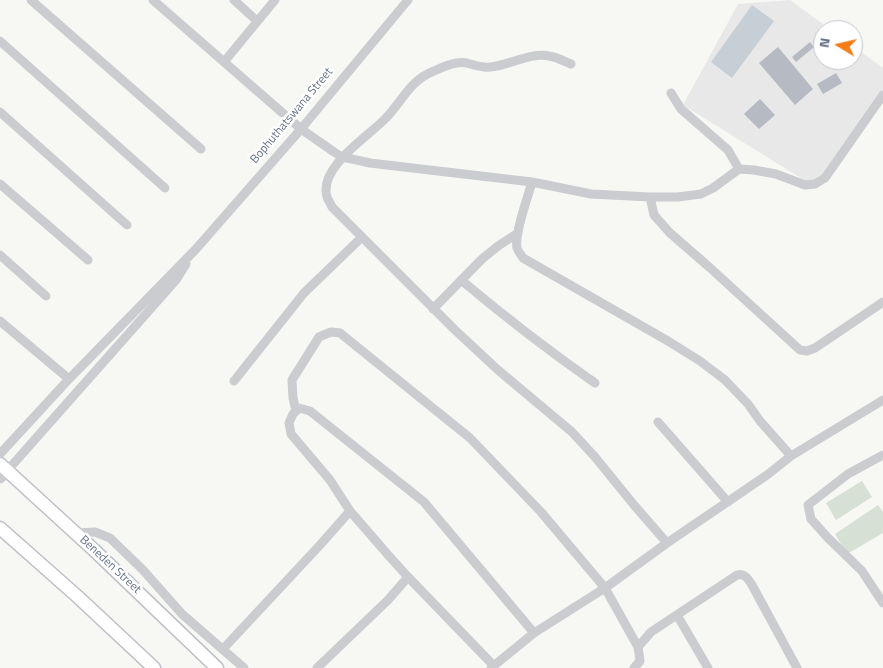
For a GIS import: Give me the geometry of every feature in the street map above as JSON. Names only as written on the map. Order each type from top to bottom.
[{"type":"main road","name":"Beneden Street","points":[[2,471],[76,533],[217,668]]},
{"type":"main road","points":[[0,528],[154,668]]},
{"type":"street","points":[[31,0],[201,149]]},
{"type":"street","points":[[153,0],[301,129],[342,157],[370,163],[532,182],[591,194],[650,197],[678,197],[701,194],[713,188],[739,169],[776,174],[805,185],[815,184],[825,178],[883,95]]},
{"type":"street","points":[[234,0],[257,21]]},
{"type":"street","points":[[224,62],[275,0]]},
{"type":"street","name":"Bophuthatswana Street","points":[[0,454],[69,379],[196,250],[301,129],[408,0]]},
{"type":"street","points":[[0,41],[165,188]]},
{"type":"street","points":[[571,64],[549,56],[534,56],[487,68],[457,62],[419,78],[408,88],[397,106],[384,120],[342,157],[332,172],[326,186],[327,196],[332,207],[433,309],[498,370],[572,432],[667,542]]},
{"type":"street","points":[[671,93],[680,109],[728,150],[739,169]]},
{"type":"street","points":[[0,112],[127,225]]},
{"type":"street","points":[[532,182],[518,232],[518,250],[523,258],[700,361],[725,380],[748,404],[760,421],[791,456]]},
{"type":"street","points":[[0,184],[88,260]]},
{"type":"street","points":[[650,197],[654,215],[670,233],[800,350],[807,351],[815,348],[883,302]]},
{"type":"street","points":[[433,309],[482,259],[518,232]]},
{"type":"street","points":[[234,381],[304,293],[362,237]]},
{"type":"street","name":"Bophuthatswana Street","points":[[2,471],[176,280],[196,250]]},
{"type":"street","points":[[0,255],[46,296]]},
{"type":"street","points":[[461,280],[557,357],[595,383]]},
{"type":"street","points":[[0,321],[69,379]]},
{"type":"street","points":[[296,411],[292,380],[319,337],[331,332],[340,333],[470,438],[541,512],[605,588],[638,647],[640,661],[634,668]]},
{"type":"street","points":[[534,633],[424,502],[310,411],[299,408],[293,414],[290,423],[291,434],[330,480],[350,511],[408,577],[492,667],[534,633],[605,588],[667,542],[768,475],[791,456],[883,400]]},
{"type":"street","points":[[658,422],[728,502]]},
{"type":"street","points":[[883,455],[848,474],[808,505],[811,520],[862,571],[883,603]]},
{"type":"street","points":[[223,648],[350,511]]},
{"type":"street","points":[[76,533],[95,532],[110,538],[143,570],[182,614],[244,668]]},
{"type":"street","points":[[638,647],[651,632],[737,575],[744,575],[752,585],[797,668]]},
{"type":"street","points":[[316,668],[388,600],[408,577]]},
{"type":"street","points":[[677,615],[708,668]]},
{"type":"shaded area","points":[[790,0],[817,20],[813,20],[813,70],[863,70],[863,53],[883,68],[883,90],[817,188],[683,105],[738,4]]},
{"type":"shaded area","points":[[752,5],[774,21],[732,78],[711,62]]},
{"type":"shaded area","points":[[862,481],[872,497],[836,520],[826,503]]},
{"type":"shaded area","points":[[878,505],[883,512],[883,533],[847,554],[835,534]]},
{"type":"building","points":[[810,42],[813,46],[813,48],[796,62],[792,57]]},
{"type":"building","points":[[778,47],[813,89],[795,105],[759,63]]},
{"type":"building","points":[[836,73],[842,83],[823,94],[817,84]]},
{"type":"building","points":[[760,99],[775,115],[759,129],[744,114]]}]
